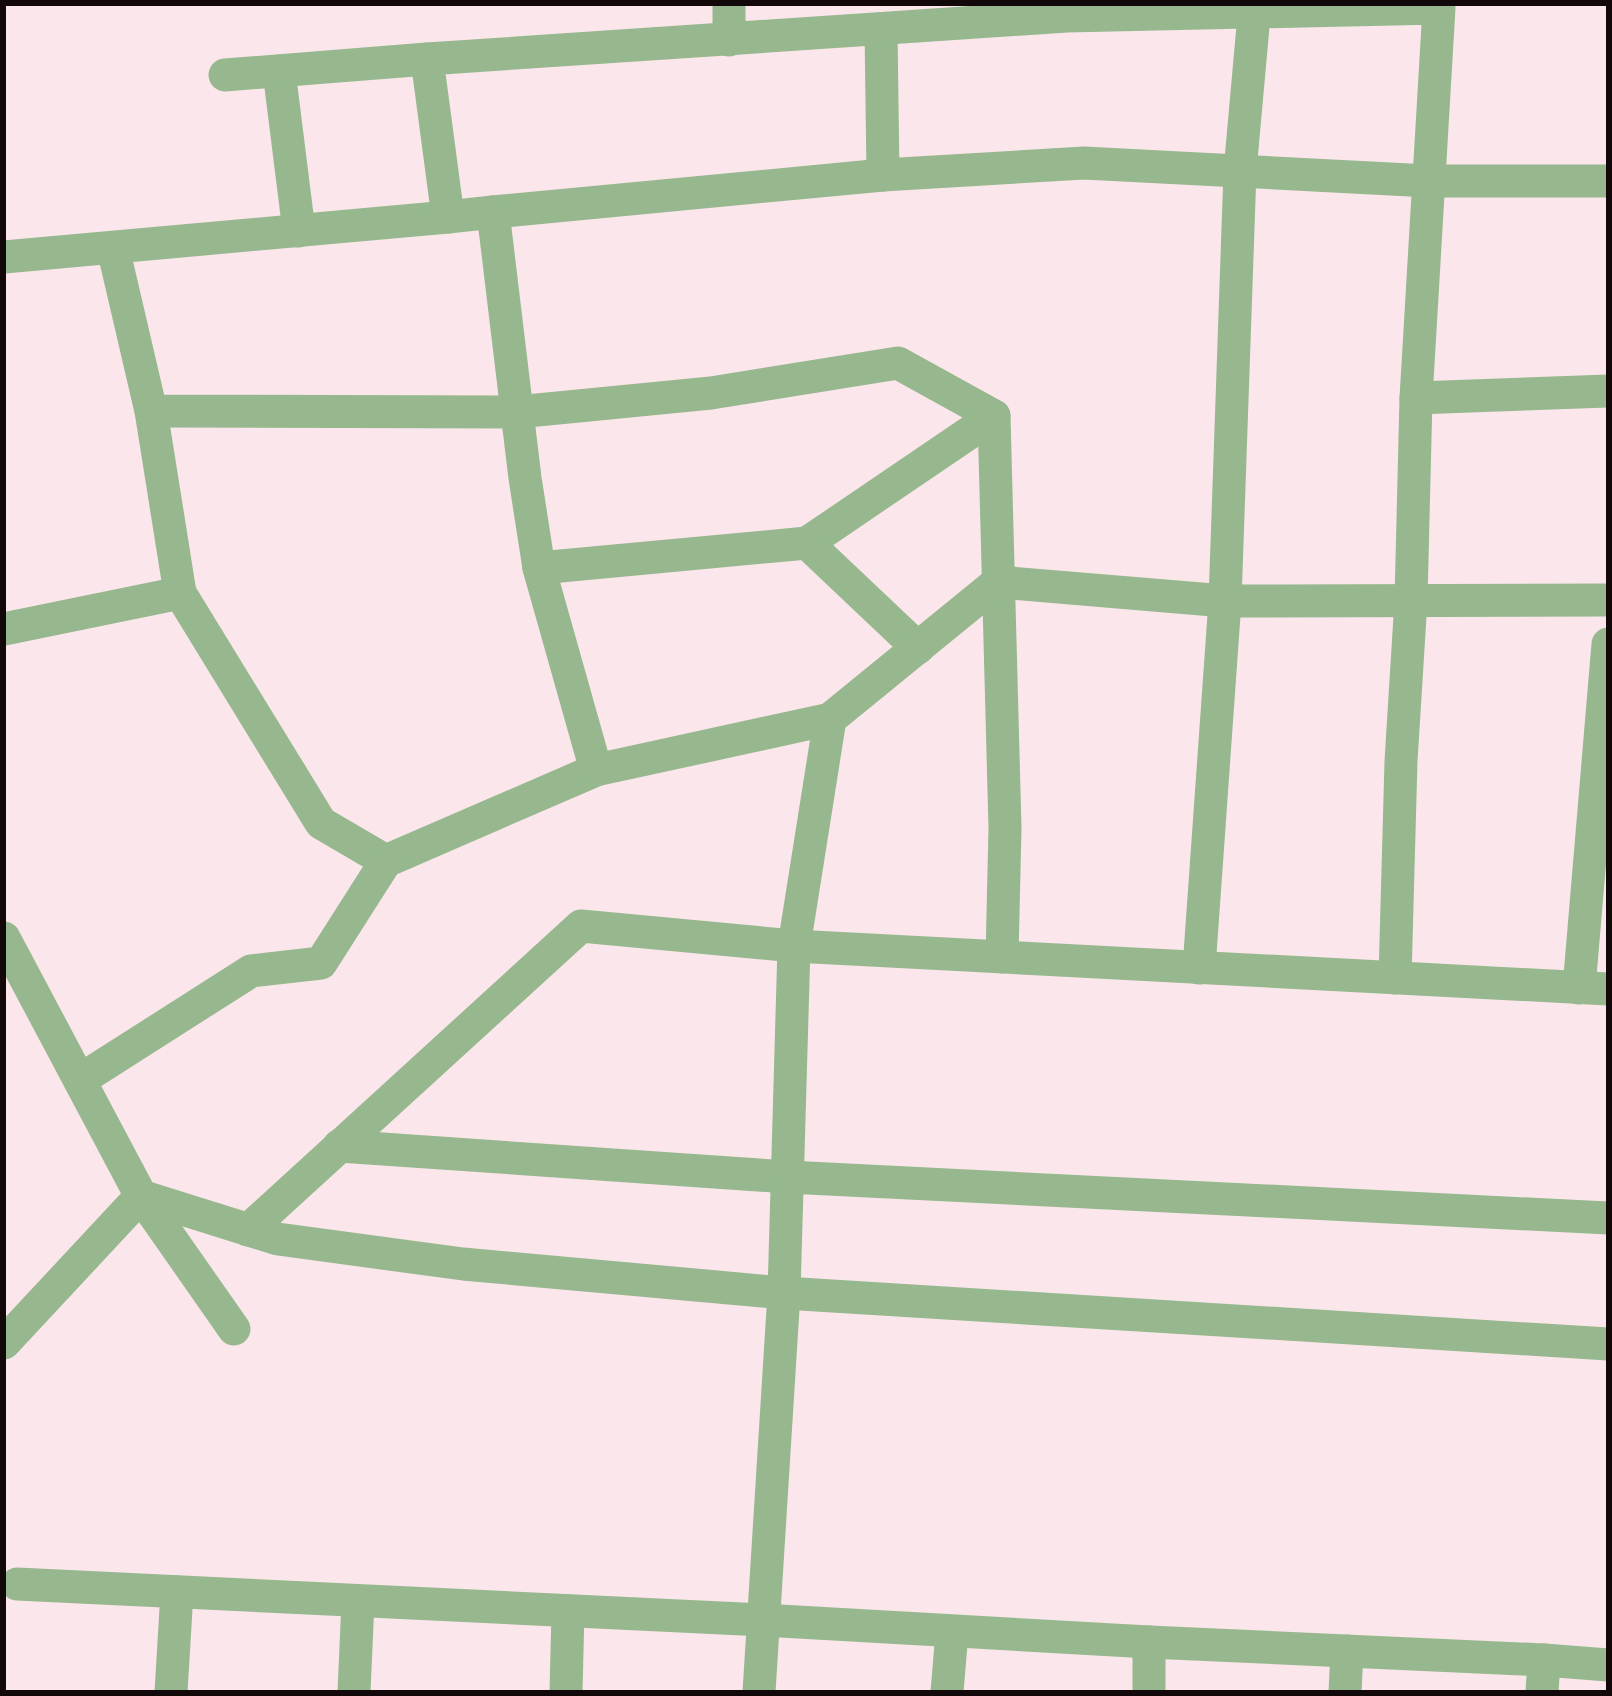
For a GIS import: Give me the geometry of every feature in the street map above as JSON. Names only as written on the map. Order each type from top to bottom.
[{"type":"street","points":[[729,4],[729,40]]},
{"type":"street","points":[[1199,968],[1225,601],[1240,171],[1255,8]]},
{"type":"street","points":[[225,75],[427,59],[1067,16],[1255,8],[1439,8],[1416,398],[1411,600],[1401,761],[1395,978]]},
{"type":"street","points":[[881,29],[883,175]]},
{"type":"street","points":[[427,59],[448,217]]},
{"type":"street","points":[[279,71],[299,231]]},
{"type":"street","points":[[4,258],[883,175],[1084,164],[1429,181],[1608,181]]},
{"type":"street","points":[[493,212],[525,478],[539,568],[596,770]]},
{"type":"street","points":[[113,248],[151,411],[180,593],[321,823],[386,861]]},
{"type":"street","points":[[151,411],[517,412],[711,393],[898,363],[994,416]]},
{"type":"street","points":[[1416,398],[1608,392]]},
{"type":"street","points":[[539,568],[807,543],[994,416]]},
{"type":"street","points":[[994,416],[1005,828],[1002,957]]},
{"type":"street","points":[[807,543],[918,648]]},
{"type":"street","points":[[80,1080],[251,971],[321,963],[386,861],[596,770],[830,719],[998,582],[1225,601],[1608,600]]},
{"type":"street","points":[[4,629],[180,593]]},
{"type":"street","points":[[248,1230],[581,926],[794,946],[1594,989],[1608,644]]},
{"type":"street","points":[[759,1692],[784,1293],[794,946],[830,719]]},
{"type":"street","points":[[4,938],[141,1196],[234,1329]]},
{"type":"street","points":[[339,1146],[788,1177],[1608,1218]]},
{"type":"street","points":[[141,1196],[278,1239],[463,1264],[784,1293],[1608,1344]]},
{"type":"street","points":[[4,1343],[141,1196]]},
{"type":"street","points":[[17,1584],[1347,1651],[1543,1676],[1608,1665]]},
{"type":"street","points":[[171,1692],[177,1592]]},
{"type":"street","points":[[354,1692],[358,1601]]},
{"type":"street","points":[[566,1692],[568,1611]]},
{"type":"street","points":[[947,1692],[952,1632]]},
{"type":"street","points":[[1149,1642],[1149,1692]]},
{"type":"street","points":[[1345,1692],[1347,1651]]}]
